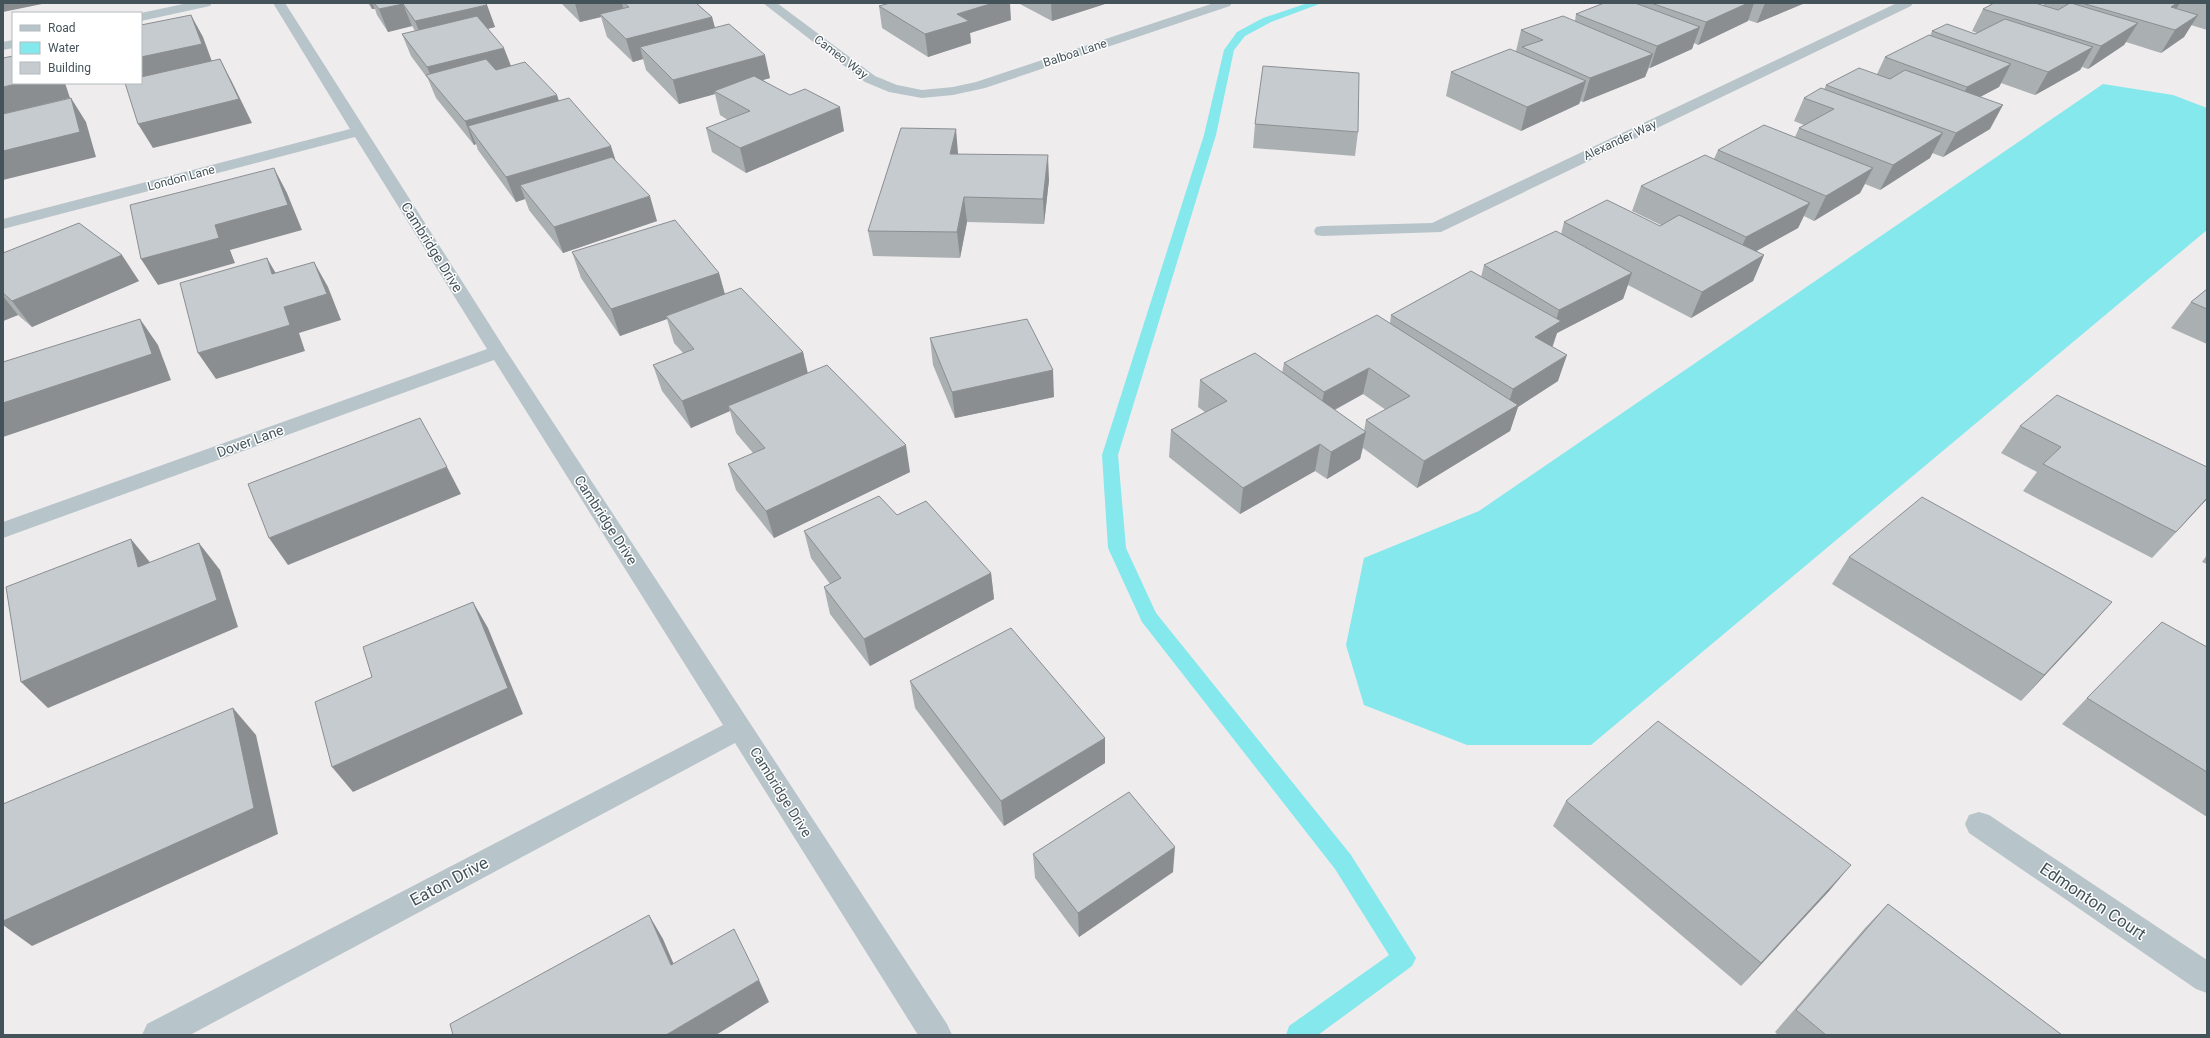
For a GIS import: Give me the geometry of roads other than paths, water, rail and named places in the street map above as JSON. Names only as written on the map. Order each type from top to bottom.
[{"type":"street","points":[[142,17],[206,3]]},
{"type":"street","name":"Cambridge Drive","points":[[279,3],[498,352],[936,1035]]},
{"type":"street","name":"Cameo Way","points":[[769,3],[870,79],[894,89],[922,94]]},
{"type":"street","name":"Balboa Lane","points":[[922,94],[953,91],[980,85],[1226,3]]},
{"type":"street","name":"Alexander Way","points":[[1322,231],[1434,228],[1908,3]]},
{"type":"street","name":"London Lane","points":[[3,224],[359,132]]},
{"type":"street","name":"Dover Lane","points":[[3,530],[498,352]]},
{"type":"street","name":"Eaton Drive","points":[[158,1035],[740,728]]},
{"type":"street","name":"Edmonton Court","points":[[1979,824],[2207,978]]},
{"type":"water","points":[[2103,84],[2173,95],[2207,108],[2207,230],[1591,745],[1467,745],[1364,705],[1346,645],[1364,558],[1479,511]]},
{"type":"waterway","points":[[1298,1035],[1404,958],[1343,862],[1149,617],[1117,548],[1110,455],[1210,135],[1229,50],[1241,34],[1267,20],[1317,3]]}]
